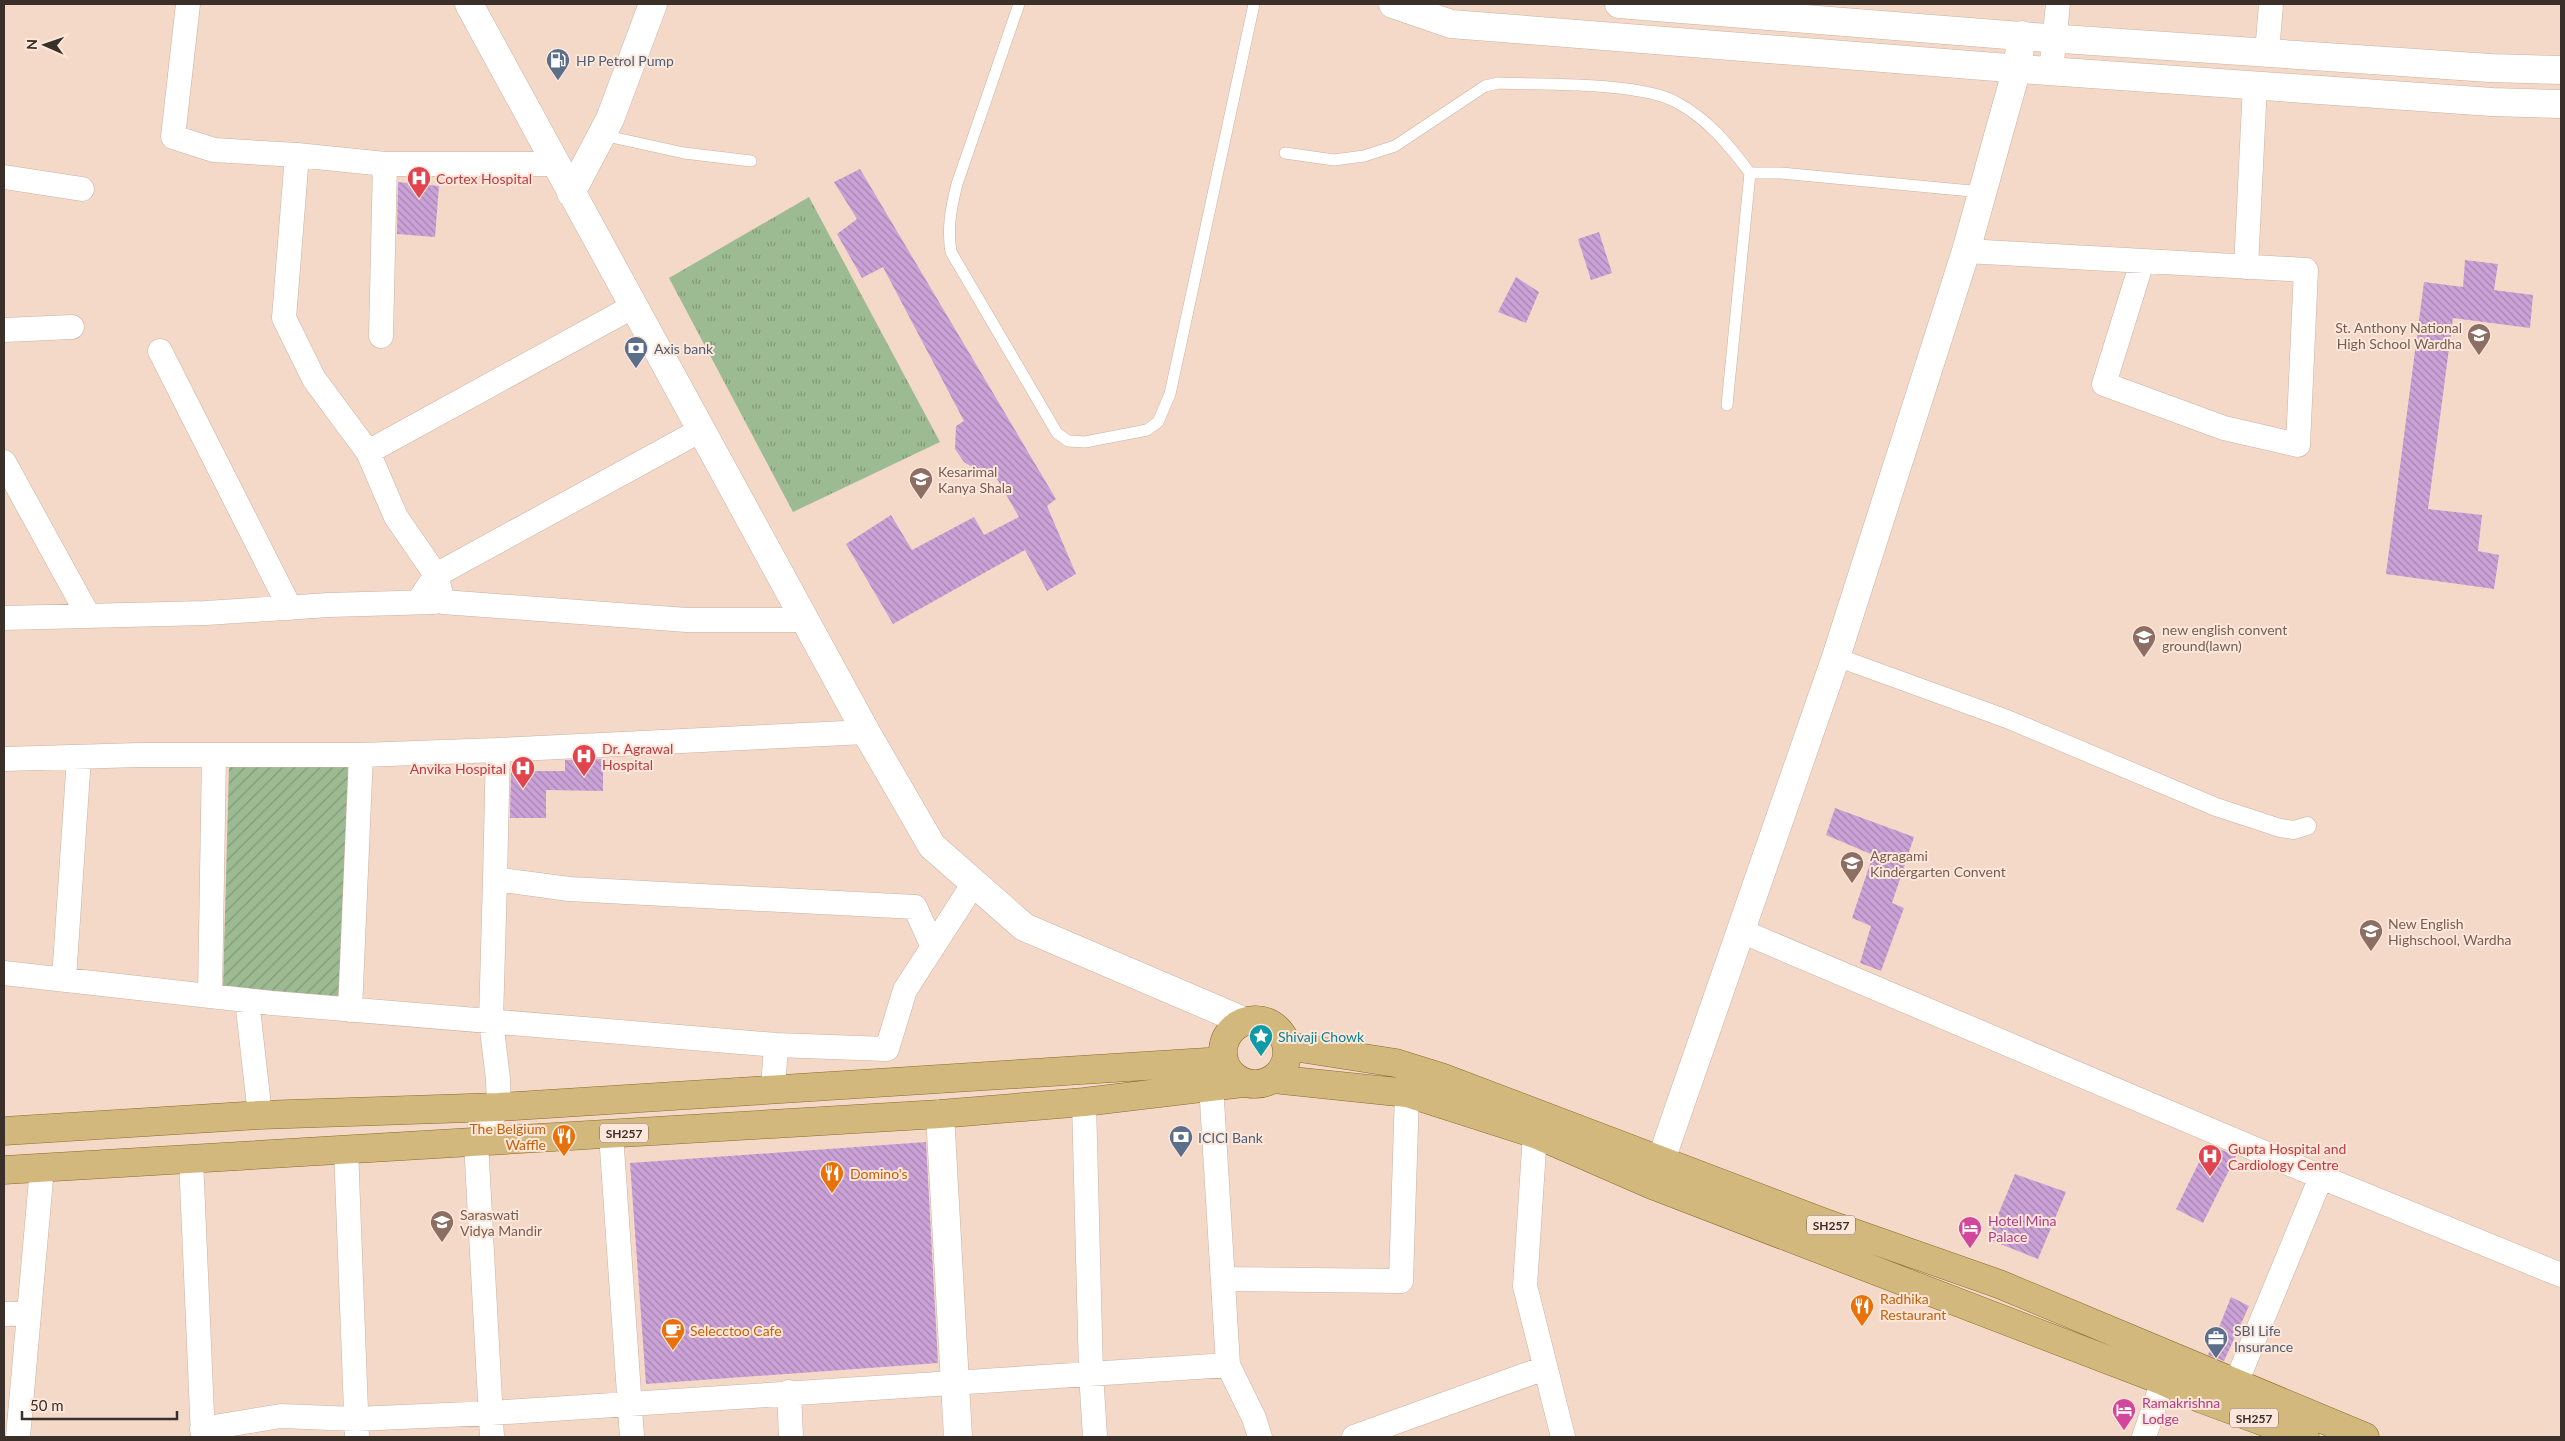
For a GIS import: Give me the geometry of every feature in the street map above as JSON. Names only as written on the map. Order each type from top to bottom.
[{"type":"main road","points":[[469,4],[866,732],[932,846],[1024,927],[1234,1017],[1264,1020],[1273,1025],[1281,1032],[1286,1046],[1286,1062],[1273,1079]]},
{"type":"main road","points":[[571,193],[602,135],[653,4]]},
{"type":"main road","points":[[1393,4],[1452,24],[2052,71],[2492,102],[2561,104]]},
{"type":"main road","points":[[1619,4],[1694,7],[2054,38],[2267,53],[2490,68],[2561,70]]},
{"type":"main road","points":[[1657,1172],[1836,657],[1966,251],[2017,68],[2022,35]]},
{"type":"main road","points":[[1211,1068],[1220,1033],[1234,1017]]},
{"type":"main road","name":"SH257","points":[[1286,1046],[1396,1064],[1420,1070],[1657,1172],[2164,1380],[2202,1399],[2305,1437]]},
{"type":"main road","name":"SH257","points":[[4,1132],[260,1115],[499,1107],[772,1089],[1211,1068],[1243,1083],[1264,1083],[1273,1079],[1407,1093],[1828,1224],[1999,1284],[2365,1437]]},
{"type":"main road","name":"SH257","points":[[4,1170],[940,1114],[1084,1102],[1211,1068]]},
{"type":"main road","points":[[940,1114],[958,1437]]},
{"type":"street","points":[[188,4],[173,137],[214,150],[297,155],[385,164],[556,164]]},
{"type":"street","points":[[2052,71],[2058,4]]},
{"type":"street","points":[[2267,53],[2271,4]]},
{"type":"street","points":[[2246,267],[2255,85]]},
{"type":"street","points":[[297,155],[284,318],[314,379],[368,452],[396,517],[436,575],[443,602]]},
{"type":"street","points":[[381,336],[385,164]]},
{"type":"street","points":[[4,177],[82,189]]},
{"type":"street","points":[[1966,251],[2306,270],[2298,445],[2224,428],[2104,384],[2142,262]]},
{"type":"street","points":[[368,452],[634,306]]},
{"type":"street","points":[[4,330],[72,327]]},
{"type":"street","points":[[160,350],[290,608]]},
{"type":"street","points":[[418,602],[436,575],[701,430]]},
{"type":"street","points":[[4,462],[88,615]]},
{"type":"street","points":[[4,618],[206,613],[443,602],[687,620],[805,620]]},
{"type":"street","points":[[1836,657],[2007,719],[2216,807],[2280,828],[2294,830],[2307,826]]},
{"type":"street","points":[[4,759],[362,754],[498,750],[866,732]]},
{"type":"street","points":[[492,1437],[476,1142],[499,1107],[491,1021],[498,750]]},
{"type":"street","points":[[350,1010],[362,754]]},
{"type":"street","points":[[210,996],[214,755]]},
{"type":"street","points":[[64,979],[79,757]]},
{"type":"street","points":[[495,879],[569,888],[915,907],[933,947]]},
{"type":"street","points":[[891,1083],[887,1049],[905,990],[974,883]]},
{"type":"street","points":[[1741,931],[2321,1177],[2561,1276]]},
{"type":"street","points":[[4,973],[350,1010],[776,1045],[887,1049]]},
{"type":"street","points":[[247,1000],[260,1115]]},
{"type":"street","points":[[772,1089],[776,1045]]},
{"type":"street","points":[[1211,1068],[1228,1365],[1254,1418],[1260,1437]]},
{"type":"street","points":[[1223,1279],[1401,1281],[1407,1093]]},
{"type":"street","points":[[1084,1102],[1091,1373],[1095,1437]]},
{"type":"street","points":[[610,1134],[632,1437]]},
{"type":"street","points":[[1535,1134],[1525,1286],[1562,1437]]},
{"type":"street","points":[[346,1149],[356,1428]]},
{"type":"street","points":[[191,1159],[202,1433],[282,1416],[356,1428],[491,1413],[630,1402],[1228,1365]]},
{"type":"street","points":[[14,1423],[29,1313],[42,1168]]},
{"type":"street","points":[[2236,1383],[2321,1177]]},
{"type":"street","points":[[4,1314],[29,1313]]},
{"type":"street","points":[[1354,1437],[1545,1368]]},
{"type":"street","points":[[2144,1437],[2164,1380]]},
{"type":"street","points":[[789,1392],[791,1437]]},
{"type":"lane","points":[[1019,4],[957,184],[950,214],[948,235],[951,252],[1057,434],[1068,441],[1085,442],[1147,430],[1158,422],[1164,410],[1170,394],[1254,4]]},
{"type":"lane","points":[[1286,153],[1334,160],[1364,156],[1395,146],[1485,86],[1499,84],[1600,88],[1640,92],[1677,102],[1720,134],[1750,173],[1727,405]]},
{"type":"lane","points":[[602,135],[684,153],[751,161]]},
{"type":"lane","points":[[1750,173],[1781,173],[1982,192]]},
{"type":"green space","points":[[809,197],[940,442],[793,512],[669,278]]},
{"type":"green space","points":[[229,767],[349,767],[340,1009],[223,988]]},
{"type":"building","points":[[860,169],[1056,499],[1047,506],[1076,574],[1047,591],[1025,550],[893,624],[846,544],[891,515],[912,550],[974,517],[984,535],[1019,517],[992,470],[979,471],[964,462],[955,449],[956,426],[964,421],[883,267],[862,278],[837,234],[857,219],[834,182]]},
{"type":"building","points":[[398,182],[439,186],[435,237],[397,234]]},
{"type":"building","points":[[1599,232],[1612,273],[1591,280],[1578,239]]},
{"type":"building","points":[[2465,260],[2498,264],[2494,290],[2533,295],[2530,328],[2453,318],[2428,509],[2482,515],[2478,551],[2499,555],[2494,589],[2386,574],[2424,282],[2463,287]]},
{"type":"building","points":[[1516,277],[1539,292],[1526,323],[1498,312]]},
{"type":"building","points":[[603,759],[603,791],[546,790],[546,818],[510,818],[511,771],[565,771],[565,760]]},
{"type":"building","points":[[1835,808],[1914,837],[1892,903],[1904,908],[1881,971],[1860,963],[1871,926],[1852,918],[1873,855],[1826,835]]},
{"type":"building","points":[[926,1142],[938,1363],[646,1384],[630,1163]]},
{"type":"building","points":[[2208,1144],[2236,1156],[2203,1223],[2176,1209]]},
{"type":"building","points":[[2015,1174],[2066,1192],[2038,1259],[1988,1239]]},
{"type":"building","points":[[2231,1297],[2249,1306],[2224,1361],[2208,1355]]},
{"type":"place","name":"HP Petrol Pump","points":[[558,81]]},
{"type":"place","name":"Cortex Hospital","points":[[419,199]]},
{"type":"place","name":"St. Anthony National High School Wardha","points":[[2479,356]]},
{"type":"place","name":"Axis bank","points":[[636,369]]},
{"type":"place","name":"Kesarimal Kanya Shala","points":[[921,500]]},
{"type":"place","name":"new english convent ground(lawn)","points":[[2144,658]]},
{"type":"place","name":"Dr. Agrawal Hospital","points":[[584,777]]},
{"type":"place","name":"Anvika Hospital","points":[[523,789]]},
{"type":"place","name":"Agragami Kindergarten Convent","points":[[1852,884]]},
{"type":"place","name":"New English Highschool, Wardha","points":[[2371,952]]},
{"type":"place","name":"Shivaji Chowk","points":[[1261,1057]]},
{"type":"place","name":"The Belgium Waffle","points":[[564,1157]]},
{"type":"place","name":"ICICI Bank","points":[[1181,1158]]},
{"type":"place","name":"Gupta Hospital and Cardiology Centre","points":[[2210,1177]]},
{"type":"place","name":"Domino's","points":[[832,1194]]},
{"type":"place","name":"Saraswati Vidya Mandir","points":[[442,1243]]},
{"type":"place","name":"Hotel Mina Palace","points":[[1970,1249]]},
{"type":"place","name":"Radhika Restaurant","points":[[1862,1327]]},
{"type":"place","name":"Selecctoo Cafe","points":[[673,1351]]},
{"type":"place","name":"SBI Life Insurance","points":[[2216,1359]]},
{"type":"place","name":"Ramakrishna Lodge","points":[[2124,1431]]}]
